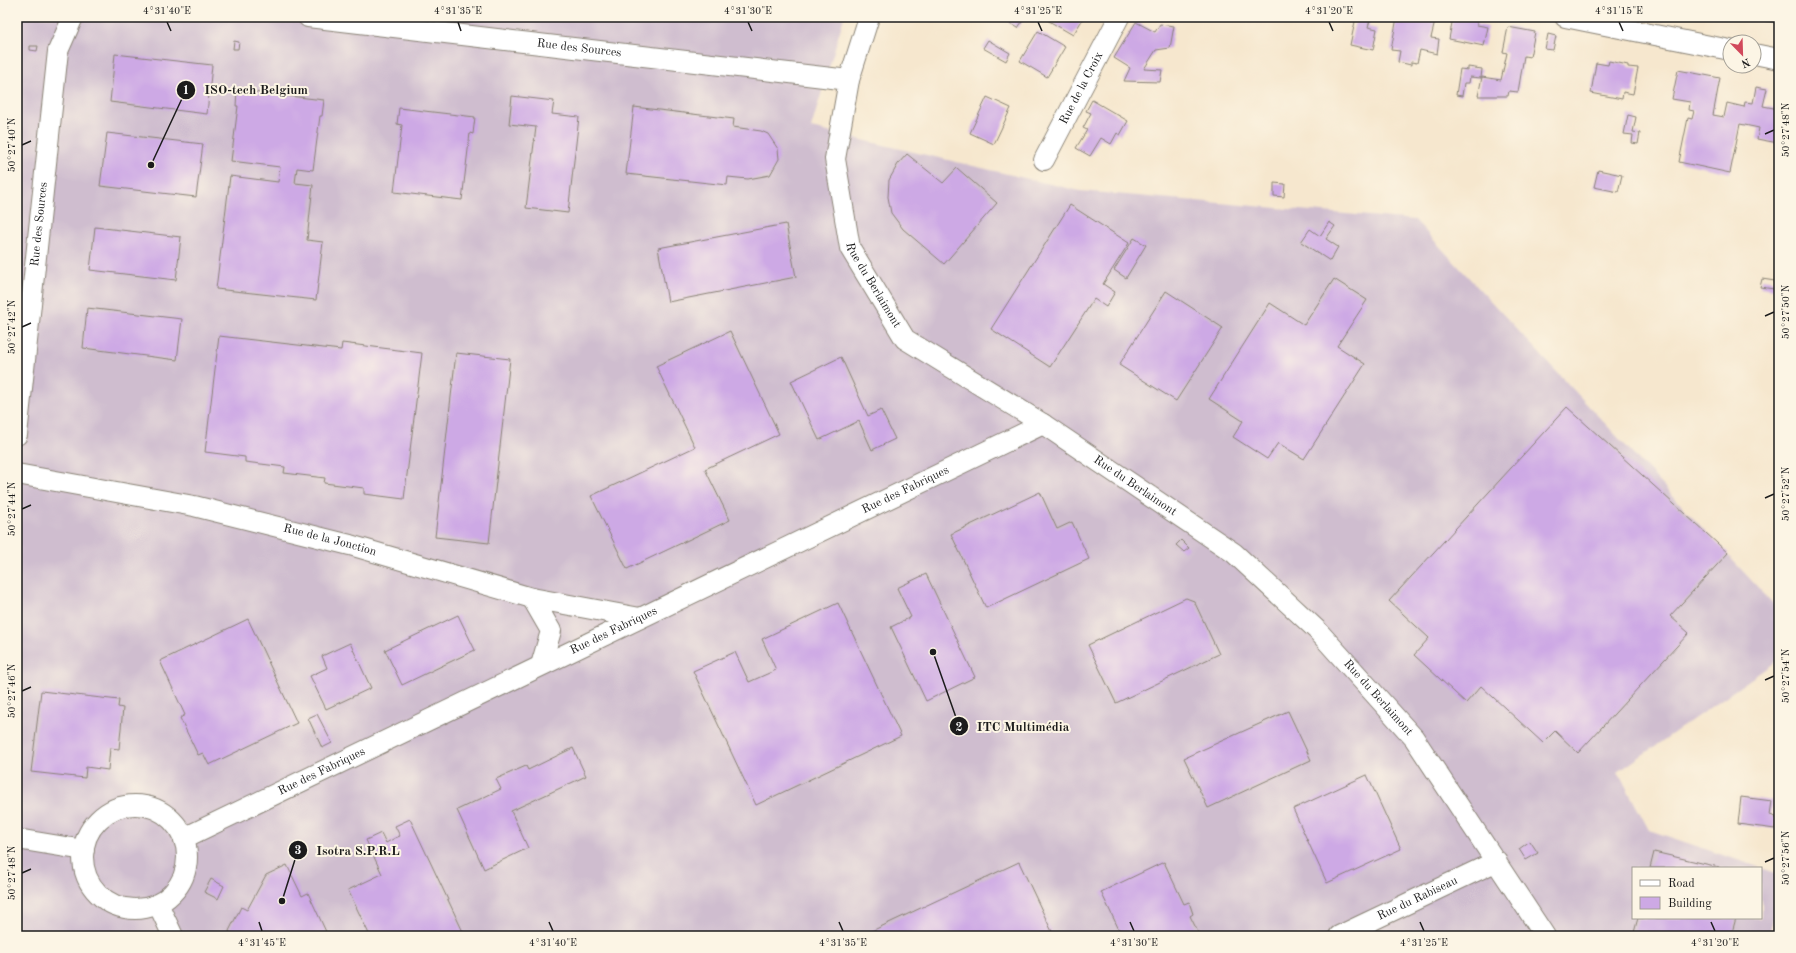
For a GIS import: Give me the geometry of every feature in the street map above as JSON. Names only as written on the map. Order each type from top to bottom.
[{"type":"street","name":"Rue des Sources","points":[[17,435],[58,51],[73,17]]},
{"type":"street","name":"Rue des Sources","points":[[308,17],[849,80]]},
{"type":"street","name":"Rue du Berlaimont","points":[[869,17],[849,80],[835,159],[850,248],[905,338],[1043,424],[1234,553],[1317,630],[1414,738],[1497,861],[1545,936]]},
{"type":"street","name":"Rue de la Croix","points":[[1044,160],[1119,17]]},
{"type":"street","points":[[1565,17],[1722,48]]},
{"type":"street","points":[[1762,56],[1779,59]]},
{"type":"street","name":"Rue des Fabriques","points":[[184,838],[1043,424]]},
{"type":"street","name":"Rue de la Jonction","points":[[17,474],[194,506],[350,545],[532,598],[640,618]]},
{"type":"street","points":[[532,598],[551,631],[541,665]]},
{"type":"street","points":[[130,805],[147,806],[162,812],[176,823],[184,838],[187,853],[186,868],[180,883],[171,895],[158,904],[143,908],[127,908],[112,903],[99,894],[89,881],[86,871],[84,850],[89,833],[99,820],[113,810],[130,805]]},
{"type":"street","points":[[17,838],[84,850]]},
{"type":"street","name":"Rue du Rabiseau","points":[[1339,936],[1497,861]]},
{"type":"street","points":[[158,904],[173,936]]},
{"type":"shaded area","points":[[17,17],[844,17],[811,128],[1080,191],[1415,220],[1779,610],[1779,659],[1618,772],[1649,830],[1758,867],[1632,867],[1632,919],[1762,919],[1762,868],[1779,874],[1779,893],[1769,936],[17,936]]},
{"type":"building","points":[[1000,17],[1025,17],[1018,28]]},
{"type":"building","points":[[1042,17],[1084,17],[1073,35]]},
{"type":"building","points":[[1356,17],[1371,17],[1368,27],[1377,29],[1373,50],[1350,45]]},
{"type":"building","points":[[1397,17],[1436,17],[1431,38],[1439,39],[1437,54],[1420,50],[1417,63],[1411,62],[1411,65],[1398,62],[1400,51],[1391,50]]},
{"type":"building","points":[[1453,17],[1477,21],[1477,25],[1488,27],[1484,46],[1449,39]]},
{"type":"building","points":[[1779,17],[1779,23],[1748,18]]},
{"type":"building","points":[[1136,22],[1155,32],[1160,24],[1174,26],[1170,48],[1156,50],[1144,69],[1162,70],[1160,82],[1124,81],[1130,68],[1114,58]]},
{"type":"building","points":[[1508,27],[1535,32],[1530,57],[1524,56],[1518,92],[1509,91],[1508,96],[1478,96],[1482,77],[1501,80],[1507,53],[1503,52]]},
{"type":"building","points":[[1038,31],[1065,47],[1047,77],[1020,61]]},
{"type":"building","points":[[1548,34],[1556,36],[1553,50],[1545,49]]},
{"type":"building","points":[[988,40],[1010,53],[1006,61],[983,48]]},
{"type":"building","points":[[234,41],[239,42],[238,49],[233,49]]},
{"type":"building","points":[[30,46],[38,46],[37,51],[30,50]]},
{"type":"building","points":[[115,54],[212,65],[207,114],[110,102]]},
{"type":"building","points":[[1609,61],[1628,65],[1628,67],[1638,68],[1633,94],[1623,92],[1622,99],[1591,93],[1596,63],[1608,65]]},
{"type":"building","points":[[1468,67],[1482,69],[1481,78],[1470,77],[1469,83],[1464,83],[1462,96],[1456,95],[1460,69],[1468,70]]},
{"type":"building","points":[[1678,70],[1720,78],[1713,115],[1724,117],[1727,103],[1744,107],[1745,102],[1753,103],[1756,87],[1767,89],[1763,106],[1779,109],[1778,143],[1757,139],[1759,128],[1740,124],[1730,173],[1679,162],[1688,118],[1692,119],[1694,111],[1689,110],[1690,102],[1672,99]]},
{"type":"building","points":[[237,90],[324,100],[322,116],[320,116],[313,170],[297,168],[295,183],[313,185],[307,240],[323,242],[316,300],[216,289],[230,176],[278,182],[280,167],[231,161],[238,106],[236,106]]},
{"type":"building","points":[[512,96],[554,101],[552,114],[579,117],[568,213],[526,208],[536,127],[509,124]]},
{"type":"building","points":[[987,97],[1011,108],[994,144],[970,133]]},
{"type":"building","points":[[1092,100],[1128,121],[1120,135],[1117,133],[1111,144],[1101,138],[1090,156],[1076,148],[1087,130],[1083,128],[1091,113],[1086,111]]},
{"type":"building","points":[[634,107],[734,119],[733,127],[761,131],[768,134],[778,149],[779,159],[770,175],[748,179],[728,177],[727,185],[626,174]]},
{"type":"building","points":[[399,108],[475,117],[473,134],[470,133],[462,200],[394,192],[402,125],[397,124]]},
{"type":"building","points":[[1628,115],[1636,117],[1633,132],[1640,133],[1638,144],[1632,143],[1633,135],[1624,134]]},
{"type":"building","points":[[107,133],[203,144],[196,197],[100,186]]},
{"type":"building","points":[[907,154],[943,183],[957,168],[997,203],[944,264],[903,229],[891,213],[888,197],[889,180],[898,164]]},
{"type":"building","points":[[1598,170],[1622,175],[1618,192],[1594,187]]},
{"type":"building","points":[[1274,183],[1285,184],[1284,197],[1274,196]]},
{"type":"building","points":[[1070,205],[1129,243],[1103,284],[1115,292],[1106,307],[1094,299],[1050,367],[991,329]]},
{"type":"building","points":[[1329,222],[1335,226],[1326,239],[1338,247],[1330,261],[1301,242],[1310,229],[1320,236]]},
{"type":"building","points":[[786,224],[796,277],[668,302],[658,248]]},
{"type":"building","points":[[95,227],[181,237],[176,280],[90,270]]},
{"type":"building","points":[[1134,238],[1146,245],[1126,278],[1114,270]]},
{"type":"building","points":[[1334,279],[1367,300],[1337,346],[1365,364],[1304,459],[1278,443],[1267,459],[1233,437],[1243,421],[1209,399],[1270,303],[1304,325]]},
{"type":"building","points":[[1762,279],[1775,281],[1774,289],[1760,287]]},
{"type":"building","points":[[1166,291],[1223,328],[1176,401],[1119,365]]},
{"type":"building","points":[[87,308],[182,319],[177,360],[83,348]]},
{"type":"building","points":[[730,331],[779,434],[705,469],[730,520],[627,569],[591,496],[695,447],[656,366]]},
{"type":"building","points":[[219,336],[341,350],[342,343],[422,353],[404,499],[364,494],[364,488],[324,483],[325,478],[284,473],[285,467],[245,462],[245,457],[205,452]]},
{"type":"building","points":[[456,353],[510,359],[489,543],[435,537]]},
{"type":"building","points":[[841,357],[868,416],[881,410],[895,439],[872,450],[859,421],[819,440],[791,381]]},
{"type":"building","points":[[1567,407],[1728,553],[1670,616],[1689,633],[1578,753],[1555,731],[1543,743],[1481,686],[1466,703],[1414,655],[1429,638],[1389,601]]},
{"type":"building","points":[[1040,492],[1057,529],[1072,522],[1089,559],[986,608],[951,534]]},
{"type":"building","points":[[1181,540],[1189,548],[1184,552],[1176,545]]},
{"type":"building","points":[[926,574],[975,677],[926,701],[891,627],[911,617],[897,588]]},
{"type":"building","points":[[1186,598],[1194,601],[1219,654],[1116,703],[1088,645]]},
{"type":"building","points":[[838,603],[901,736],[756,805],[693,671],[735,652],[749,682],[776,670],[762,639]]},
{"type":"building","points":[[458,615],[475,650],[402,685],[385,650]]},
{"type":"building","points":[[248,619],[297,723],[209,765],[203,753],[198,755],[180,718],[185,715],[160,661]]},
{"type":"building","points":[[350,643],[371,688],[326,709],[310,676],[327,668],[322,656]]},
{"type":"building","points":[[41,691],[119,700],[118,707],[123,708],[119,749],[110,748],[108,770],[86,767],[85,778],[31,772]]},
{"type":"building","points":[[1288,711],[1311,760],[1208,808],[1184,758]]},
{"type":"building","points":[[317,714],[332,743],[322,748],[308,718]]},
{"type":"building","points":[[573,748],[586,776],[511,811],[528,848],[484,869],[457,810],[501,789],[496,779],[526,766],[528,770]]},
{"type":"building","points":[[1367,775],[1401,849],[1327,883],[1293,809]]},
{"type":"building","points":[[1741,797],[1772,801],[1770,815],[1776,817],[1775,829],[1738,824]]},
{"type":"building","points":[[410,819],[465,936],[370,936],[348,890],[382,874],[366,840],[381,833],[386,843],[400,836],[395,826]]},
{"type":"building","points":[[1530,841],[1538,853],[1526,860],[1519,849]]},
{"type":"building","points":[[1654,852],[1719,867],[1650,867]]},
{"type":"building","points":[[1019,862],[1054,936],[861,936]]},
{"type":"building","points":[[1164,862],[1184,904],[1189,902],[1193,914],[1190,916],[1200,936],[1122,936],[1101,892]]},
{"type":"building","points":[[287,865],[302,896],[308,893],[328,936],[231,936],[229,931],[241,907],[247,910],[266,875]]},
{"type":"building","points":[[211,879],[224,886],[218,899],[204,892]]},
{"type":"building","points":[[1638,919],[1736,919],[1731,936],[1633,936]]},
{"type":"place","name":"ISO-tech Belgium","points":[[151,165]]},
{"type":"place","name":"ITC Multimédia","points":[[933,652]]},
{"type":"place","name":"Isotra S.P.R.L","points":[[282,901]]}]
